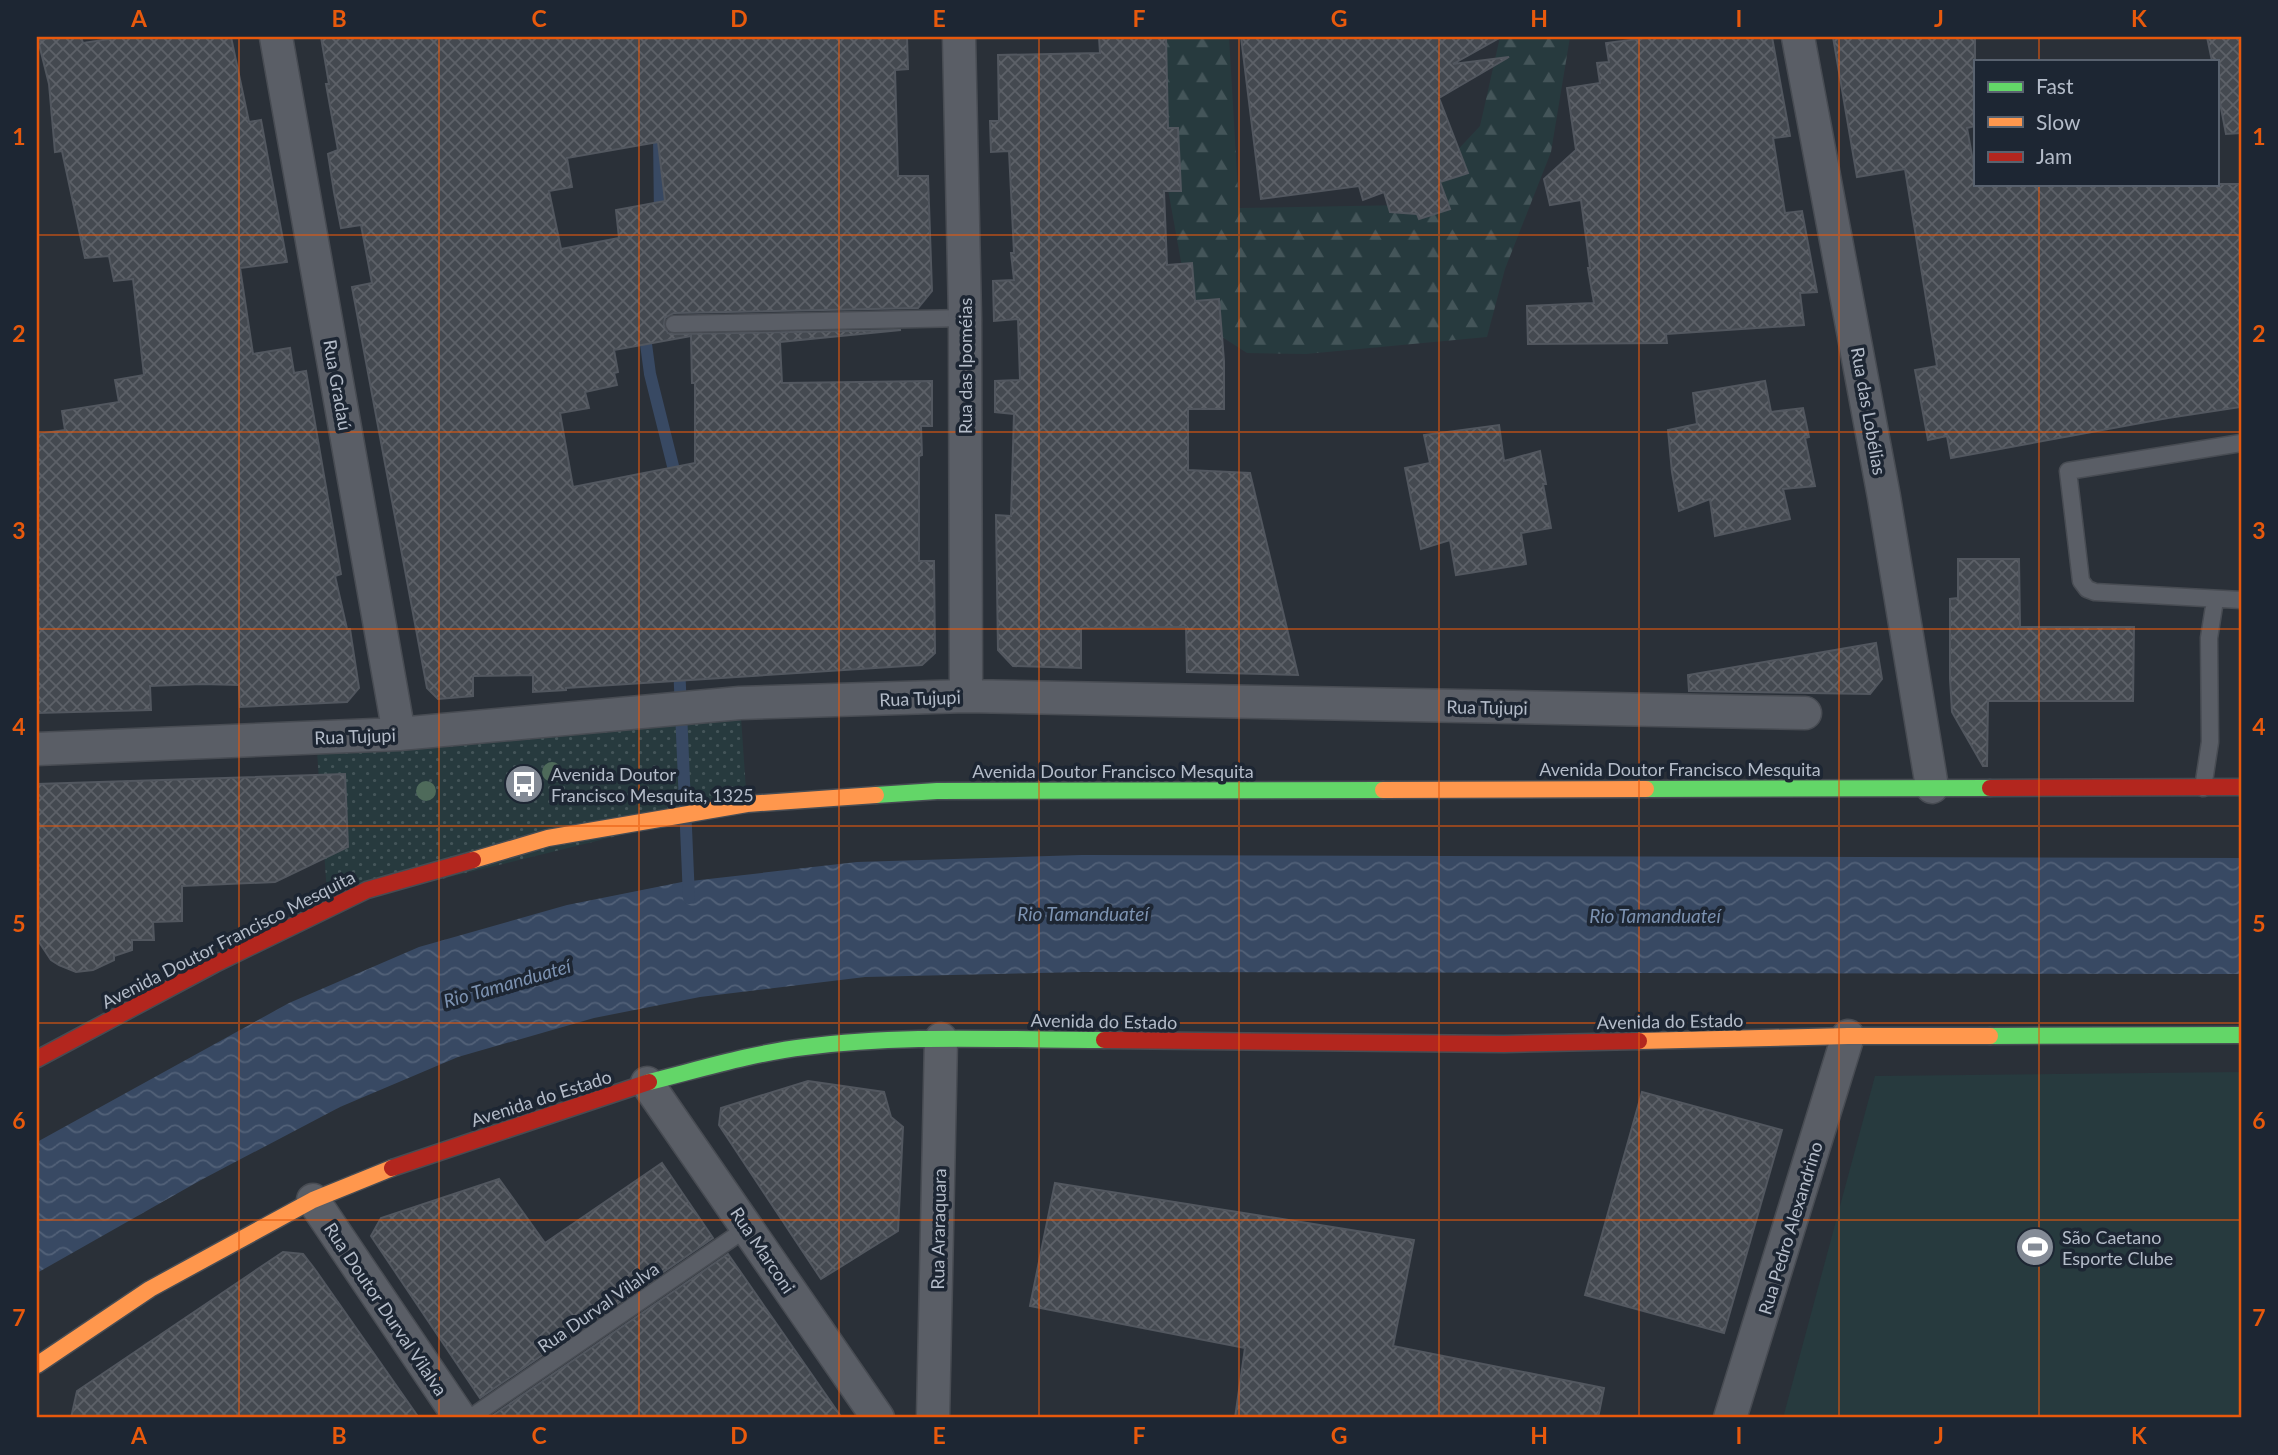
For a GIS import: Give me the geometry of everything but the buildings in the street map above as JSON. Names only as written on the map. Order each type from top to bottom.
[{"type":"highway","name":"Avenida Doutor Francisco Mesquita","points":[[37,1059],[215,964],[368,890],[548,838],[747,804],[937,791],[2241,787]]},
{"type":"highway","name":"Avenida do Estado","points":[[37,1365],[149,1289],[313,1200],[377,1173],[647,1083],[802,1047],[857,1041],[942,1039],[1504,1044],[1848,1037],[2241,1035]]},
{"type":"street","name":"Rua Gradaú","points":[[276,37],[399,734]]},
{"type":"street","name":"Rua das Ipoméias","points":[[959,37],[965,318],[966,696]]},
{"type":"street","name":"Rua das Lobélias","points":[[1798,37],[1884,497],[1932,787]]},
{"type":"street","name":"Rua Tujupi","points":[[37,749],[399,734],[740,704],[966,696],[1805,713]]},
{"type":"street","name":"Rua Pedro Alexandrino","points":[[1730,1418],[1848,1037]]},
{"type":"street","name":"Rua Araraquara","points":[[933,1418],[942,1039]]},
{"type":"street","name":"Rua Marconi","points":[[647,1083],[878,1418]]},
{"type":"street","name":"Rua Doutor Durval Vilalva","points":[[313,1200],[460,1418]]},
{"type":"lane","points":[[674,324],[965,318]]},
{"type":"lane","points":[[2241,443],[2068,471],[2081,581],[2087,589],[2095,592],[2241,600]]},
{"type":"lane","points":[[2203,788],[2210,742],[2209,638],[2215,600]]},
{"type":"lane","name":"Rua Durval Vilalva","points":[[470,1418],[747,1228]]},
{"type":"green space","points":[[1164,37],[1229,37],[1239,208],[1406,205],[1480,126],[1500,37],[1570,37],[1551,152],[1505,269],[1487,337],[1306,354],[1247,353],[1191,317],[1167,184]]},
{"type":"green space","points":[[740,703],[747,804],[328,907],[316,737]]},
{"type":"green space","name":"São Caetano Esporte Clube","points":[[2241,1072],[2241,1418],[1783,1418],[1875,1076]]},
{"type":"water","name":"Rio Tamanduateí","points":[[1082,855],[2241,858],[2241,974],[1083,972],[865,977],[700,997],[594,1018],[458,1057],[340,1107],[201,1180],[37,1273],[37,1142],[289,1003],[419,947],[567,905],[682,882],[857,862]]},
{"type":"waterway","points":[[659,135],[660,218]]},
{"type":"waterway","points":[[644,329],[650,374],[677,482]]},
{"type":"waterway","points":[[679,664],[689,898]]},
{"type":"traffic: fast","points":[[1646,789],[1990,788]]},
{"type":"traffic: fast","points":[[876,795],[937,791],[1383,790]]},
{"type":"traffic: fast","points":[[1990,1036],[2241,1035]]},
{"type":"traffic: fast","points":[[649,1082],[766,1053],[842,1043],[954,1039],[1104,1040]]},
{"type":"traffic: slow","points":[[1383,790],[1646,789]]},
{"type":"traffic: slow","points":[[473,860],[548,838],[747,804],[876,795]]},
{"type":"traffic: slow","points":[[1639,1041],[1990,1036]]},
{"type":"traffic: slow","points":[[37,1365],[150,1289],[313,1200],[392,1168]]},
{"type":"traffic: jam","points":[[1990,788],[2241,787]]},
{"type":"traffic: jam","points":[[37,1059],[215,964],[367,890],[473,860]]},
{"type":"traffic: jam","points":[[1104,1040],[1504,1044],[1639,1041]]},
{"type":"traffic: jam","points":[[392,1168],[649,1082]]},
{"type":"place","name":"Avenida Doutor Francisco Mesquita, 1325","points":[[524,784]]},
{"type":"place","name":"São Caetano Esporte Clube","points":[[2035,1247]]}]
